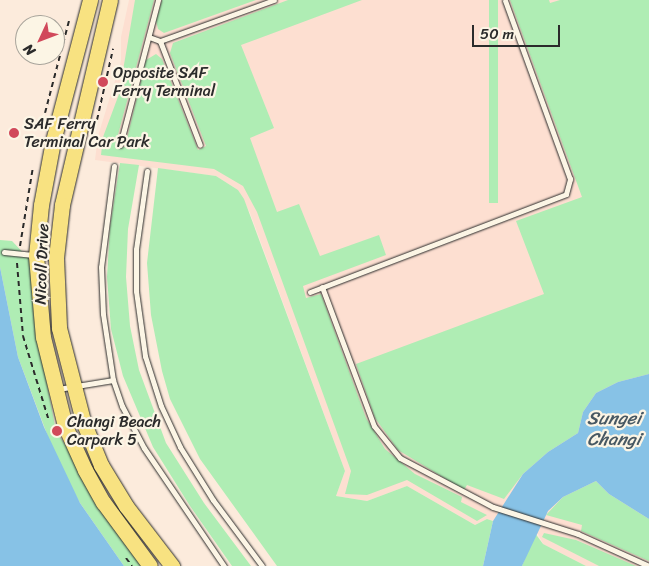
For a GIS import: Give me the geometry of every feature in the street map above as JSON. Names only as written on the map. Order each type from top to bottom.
[{"type":"main road","name":"Nicoll Drive","points":[[90,0],[53,141],[36,256],[43,337],[54,390],[65,426],[85,470],[103,502],[150,566]]},
{"type":"main road","name":"Nicoll Drive","points":[[110,0],[70,163],[56,258],[59,328],[72,385],[101,465],[126,506],[172,566]]},
{"type":"lane","points":[[120,145],[158,0]]},
{"type":"lane","points":[[149,37],[160,41],[274,0]]},
{"type":"lane","points":[[310,292],[559,199],[570,187],[570,179],[505,0]]},
{"type":"lane","points":[[160,41],[200,145]]},
{"type":"lane","points":[[114,166],[101,267],[103,314],[113,380],[122,406],[144,448],[224,566]]},
{"type":"lane","points":[[147,171],[136,258],[136,291],[145,356],[170,428],[196,475],[262,566]]},
{"type":"lane","points":[[4,252],[56,258]]},
{"type":"lane","points":[[322,287],[366,406],[386,444],[419,471],[493,507],[546,523],[649,566]]},
{"type":"lane","points":[[54,390],[72,385],[84,386],[113,380]]},
{"type":"shaded area","points":[[129,0],[649,0],[649,566],[586,566],[543,544],[538,534],[487,519],[475,525],[407,486],[367,501],[336,496],[345,471],[250,213],[238,190],[216,176],[95,160],[98,136],[121,61],[121,37]]},
{"type":"green space","points":[[135,0],[154,0],[115,146],[125,147],[146,60],[156,54],[162,59],[198,150],[206,146],[170,53],[173,43],[288,0],[362,0],[241,45],[274,128],[250,138],[277,212],[299,204],[320,256],[379,235],[386,255],[303,286],[306,298],[321,294],[366,418],[385,449],[415,474],[462,497],[461,502],[487,515],[477,521],[407,480],[367,495],[345,494],[351,471],[257,212],[243,186],[214,169],[101,155],[103,137],[119,94]]},
{"type":"green space","points":[[162,0],[256,0],[164,33],[158,29],[156,21]]},
{"type":"green space","points":[[489,0],[498,0],[498,203],[489,203]]},
{"type":"green space","points":[[510,0],[549,0],[550,3],[560,0],[649,0],[649,374],[618,382],[596,393],[583,412],[578,433],[548,452],[523,474],[504,499],[467,485],[464,490],[398,450],[375,418],[356,364],[544,294],[516,221],[582,197]]},
{"type":"green space","points":[[120,163],[139,165],[128,229],[126,277],[130,326],[139,370],[166,443],[204,503],[251,566],[232,566],[190,506],[153,447],[123,376],[111,329],[107,277],[110,227]]},
{"type":"green space","points":[[158,168],[216,176],[238,190],[244,199],[345,471],[336,496],[367,501],[407,486],[475,525],[487,519],[493,521],[483,566],[277,566],[200,459],[170,399],[162,371],[151,315],[147,263]]},
{"type":"green space","points":[[0,240],[12,241],[33,263],[41,352],[56,431],[146,566],[124,566],[80,503],[56,458],[18,357],[0,267]]},
{"type":"green space","points":[[596,481],[609,494],[649,519],[649,561],[581,531],[582,525],[546,515],[563,497]]},
{"type":"green space","points":[[535,533],[543,544],[586,566],[522,566]]},
{"type":"green space","points":[[544,533],[576,540],[636,566],[599,566],[542,537]]},
{"type":"water","points":[[0,267],[18,357],[44,427],[80,503],[124,566],[0,566]]},
{"type":"water","name":"Sungei Changi","points":[[649,374],[649,519],[609,494],[596,481],[563,497],[548,511],[522,566],[483,566],[493,521],[523,474],[548,452],[578,433],[583,412],[596,393],[618,382]]},
{"type":"place","name":"Opposite SAF Ferry Terminal","points":[[103,82]]},
{"type":"place","name":"SAF Ferry Terminal Car Park","points":[[14,133]]},
{"type":"place","name":"Changi Beach Carpark 5","points":[[57,431]]}]
